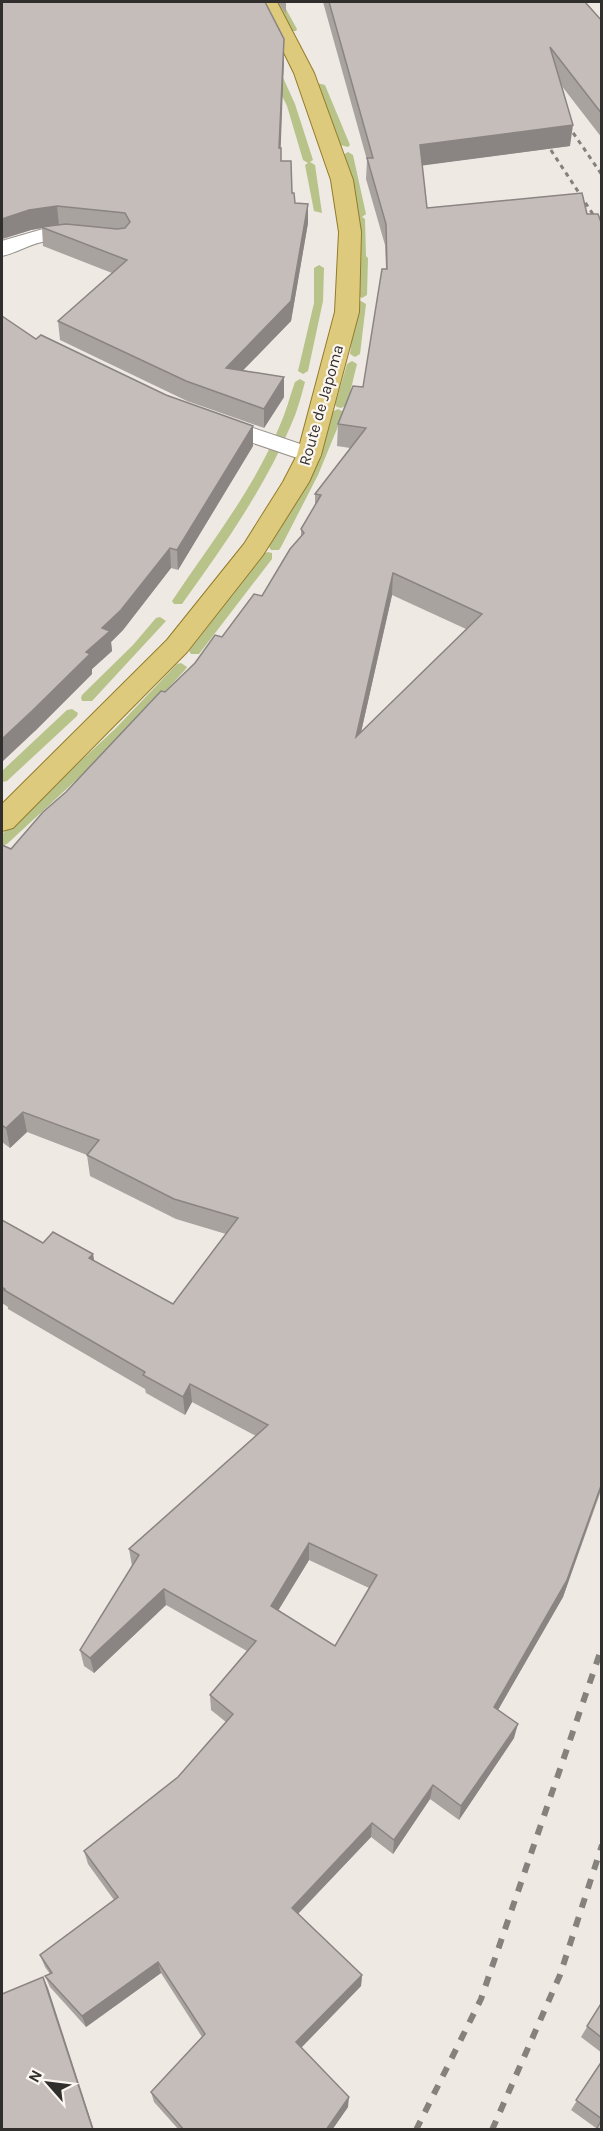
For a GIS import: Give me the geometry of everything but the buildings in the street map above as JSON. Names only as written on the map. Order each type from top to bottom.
[{"type":"main road","name":"Route de Japoma","points":[[2,821],[177,646],[254,549],[296,482],[309,455],[347,312],[350,232],[342,180],[304,74],[268,2]]},
{"type":"street","points":[[2,249],[39,235],[58,232],[107,238]]},
{"type":"street","points":[[187,412],[309,455]]},
{"type":"waterway","points":[[278,2],[293,29]]},
{"type":"waterway","points":[[275,71],[290,104]]},
{"type":"waterway","points":[[320,85],[345,145]]},
{"type":"waterway","points":[[291,107],[308,160]]},
{"type":"waterway","points":[[348,155],[361,214]]},
{"type":"waterway","points":[[310,165],[319,211]]},
{"type":"waterway","points":[[360,219],[362,254]]},
{"type":"waterway","points":[[362,295],[363,258]]},
{"type":"waterway","points":[[318,301],[319,268]]},
{"type":"waterway","points":[[355,354],[361,304]]},
{"type":"waterway","points":[[303,371],[317,305]]},
{"type":"waterway","points":[[341,405],[352,364]]},
{"type":"waterway","points":[[294,400],[300,382]]},
{"type":"waterway","points":[[287,422],[293,403]]},
{"type":"waterway","points":[[275,547],[312,475],[338,412]]},
{"type":"waterway","points":[[259,479],[286,425]]},
{"type":"waterway","points":[[178,601],[221,541],[257,481]]},
{"type":"waterway","points":[[195,651],[268,556]]},
{"type":"waterway","points":[[139,645],[160,621]]},
{"type":"waterway","points":[[87,698],[135,649]]},
{"type":"waterway","points":[[2,841],[120,732],[181,667]]},
{"type":"waterway","points":[[2,778],[72,713]]},
{"type":"railway","points":[[563,118],[602,175]]},
{"type":"railway","points":[[541,135],[602,228]]},
{"type":"railway","points":[[416,2130],[481,1999],[602,1647]]},
{"type":"railway","points":[[492,2130],[560,1975],[602,1845]]}]
